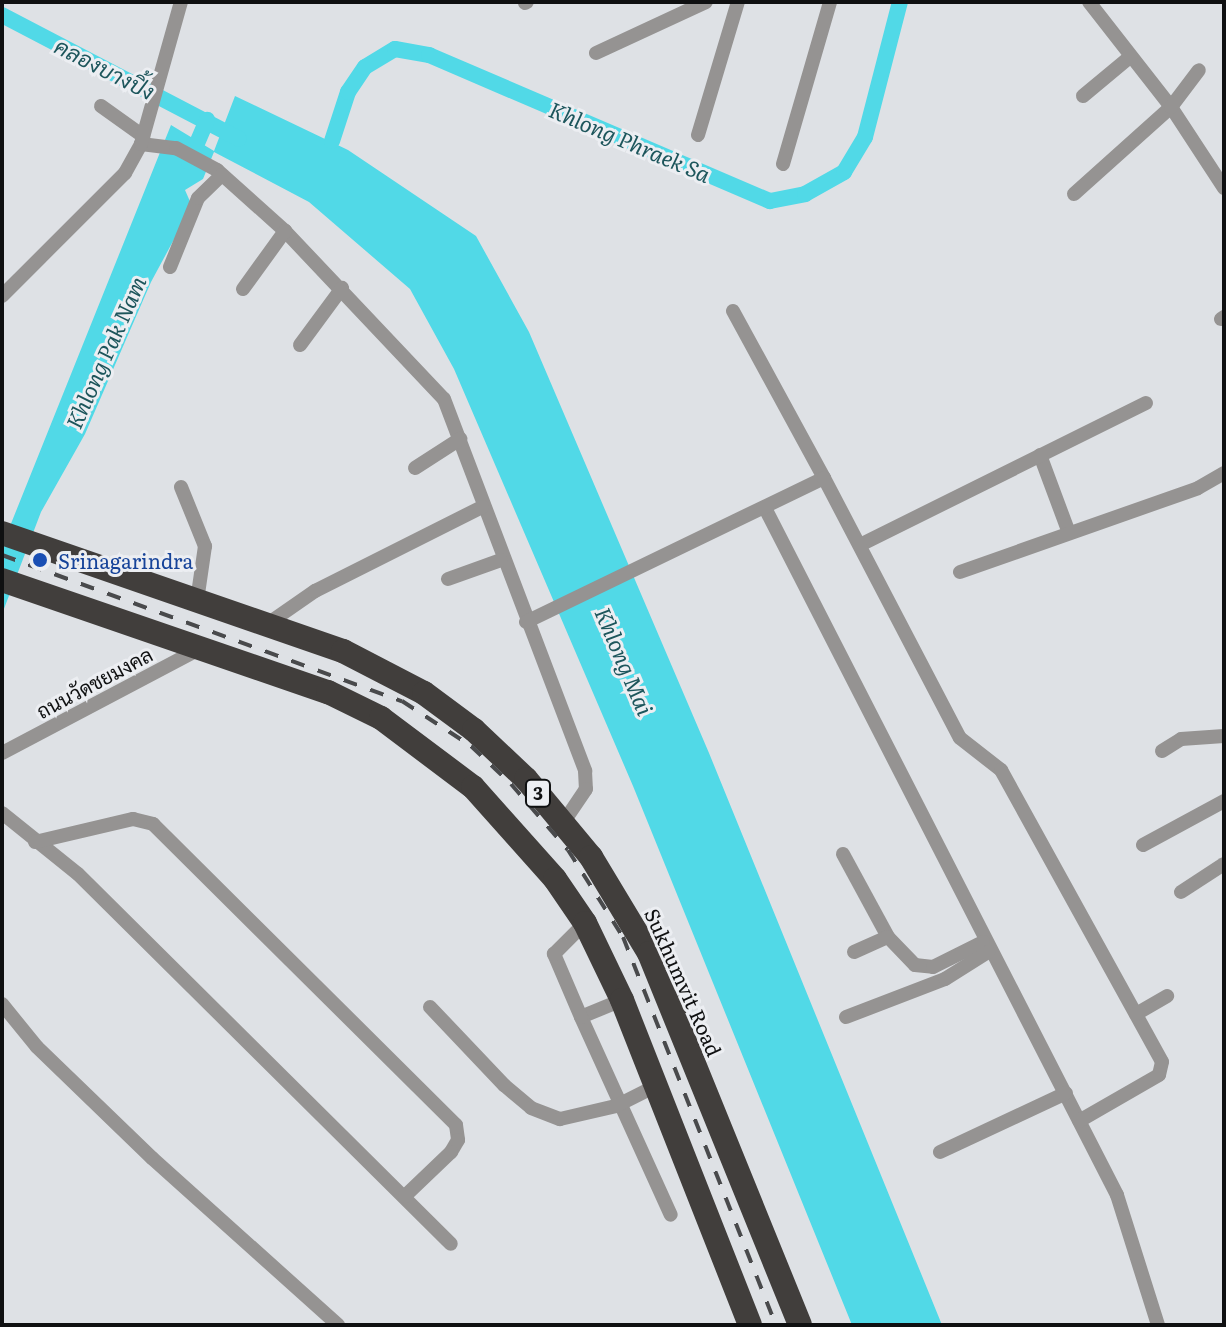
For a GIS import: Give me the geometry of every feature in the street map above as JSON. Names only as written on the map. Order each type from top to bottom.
[{"type":"highway","name":"Sukhumvit Road","points":[[2,533],[343,651],[424,693],[474,730],[564,822],[649,953],[800,1325]]},
{"type":"highway","name":"3","points":[[2,580],[205,646],[328,692],[427,750],[514,829],[585,923],[622,1000],[750,1325]]},
{"type":"street","points":[[2,296],[111,190],[145,138],[181,2]]},
{"type":"street","points":[[596,53],[706,2]]},
{"type":"street","points":[[698,135],[738,2]]},
{"type":"street","points":[[783,164],[830,2]]},
{"type":"street","points":[[1089,2],[1171,107],[1224,188]]},
{"type":"street","points":[[1083,96],[1131,56]]},
{"type":"street","points":[[1074,194],[1171,107],[1199,70]]},
{"type":"street","points":[[101,106],[145,138],[176,148],[220,172],[285,231],[436,387],[460,439],[501,560],[588,781],[564,822]]},
{"type":"street","points":[[170,267],[198,198],[220,172]]},
{"type":"street","points":[[243,289],[285,231]]},
{"type":"street","points":[[300,345],[342,288]]},
{"type":"street","points":[[733,311],[862,544],[960,738],[1001,770],[1136,1014],[1163,1069],[1079,1121]]},
{"type":"street","points":[[862,544],[1146,403]]},
{"type":"street","points":[[415,468],[460,439]]},
{"type":"street","points":[[1040,455],[1069,533]]},
{"type":"street","points":[[960,572],[1198,488],[1224,473]]},
{"type":"street","points":[[526,622],[824,478]]},
{"type":"street","points":[[181,487],[205,546],[197,601]]},
{"type":"street","points":[[266,625],[340,578],[482,507]]},
{"type":"street","points":[[765,508],[985,947],[1066,1093],[1117,1195],[1158,1325]]},
{"type":"street","points":[[448,579],[501,560]]},
{"type":"street","name":"ถนนวัดชยมงคล","points":[[2,753],[205,646]]},
{"type":"street","points":[[1162,751],[1181,739],[1224,736]]},
{"type":"street","points":[[1143,845],[1224,801]]},
{"type":"street","points":[[2,813],[78,874],[451,1244]]},
{"type":"street","points":[[35,842],[133,819],[153,824],[456,1125],[458,1140],[451,1152],[405,1196]]},
{"type":"street","points":[[843,854],[888,937],[905,957],[925,969],[985,947]]},
{"type":"street","points":[[1181,892],[1224,864]]},
{"type":"street","points":[[585,923],[554,954],[671,1215]]},
{"type":"street","points":[[854,952],[888,937]]},
{"type":"street","points":[[846,1017],[945,979],[985,947]]},
{"type":"street","points":[[1136,1014],[1167,996]]},
{"type":"street","points":[[581,1017],[622,1000]]},
{"type":"street","points":[[2,1004],[37,1047],[152,1158],[338,1325]]},
{"type":"street","points":[[430,1007],[531,1108],[577,1118],[621,1104],[656,1086]]},
{"type":"street","points":[[940,1152],[1066,1093]]},
{"type":"water","name":"Khlong Mai","points":[[235,96],[348,150],[476,236],[529,332],[709,753],[942,1325],[852,1325],[633,786],[454,369],[410,289],[309,202],[214,152],[203,179],[185,190],[192,206],[151,282],[85,434],[41,512],[2,614],[2,546],[171,125],[214,151]]},
{"type":"waterway","name":"Khlong Phraek Sa","points":[[332,141],[348,92],[365,67],[395,49],[429,55],[770,201],[805,194],[844,172],[865,137],[900,2]]},
{"type":"waterway","name":"คลองบางปิ้ง","points":[[2,15],[239,139]]},
{"type":"waterway","name":"Khlong Pak Nam","points":[[189,162],[207,120]]},
{"type":"railway","points":[[2,555],[402,701],[471,746],[511,784],[568,850],[623,937],[776,1325]]},
{"type":"place","name":"Srinagarindra","points":[[40,560]]}]
